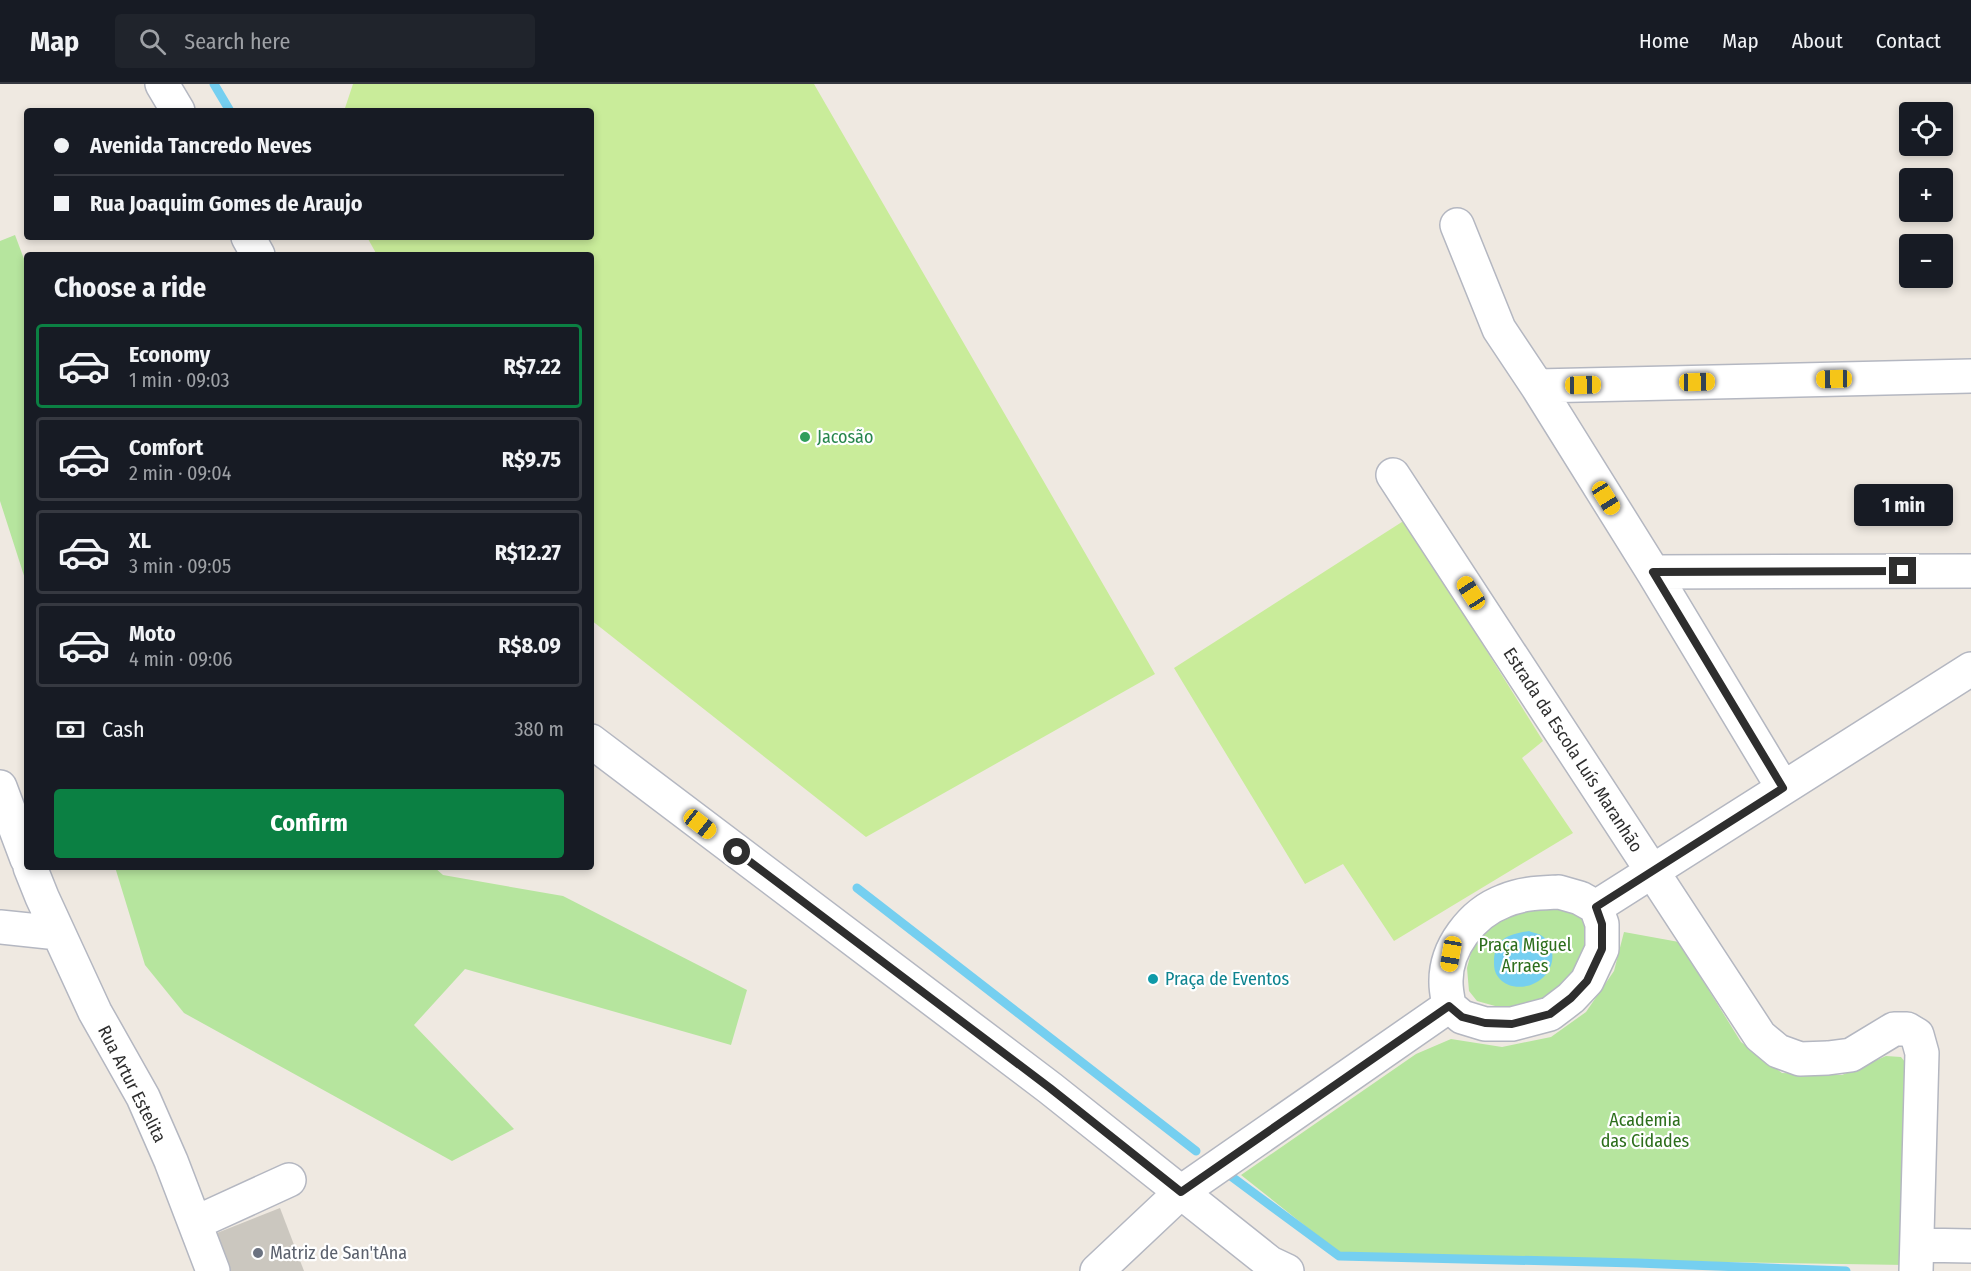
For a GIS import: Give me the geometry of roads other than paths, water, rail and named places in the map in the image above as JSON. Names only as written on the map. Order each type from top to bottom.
[{"type":"street","points":[[162,84],[176,108]]},
{"type":"street","points":[[1456,225],[1499,329],[1653,572],[1783,788]]},
{"type":"street","points":[[1537,386],[1971,376]]},
{"type":"street","name":"Estrada da Escola Luís Maranhão","points":[[1393,475],[1760,1036],[1778,1051],[1800,1059],[1851,1055],[1894,1029],[1907,1029],[1917,1035],[1922,1053],[1916,1258]]},
{"type":"street","points":[[1653,572],[1971,571]]},
{"type":"street","points":[[1596,907],[1971,669]]},
{"type":"street","points":[[594,743],[1050,1088],[1270,1263],[1287,1271]]},
{"type":"street","points":[[0,787],[24,851]]},
{"type":"street","name":"Rua Artur Estelita","points":[[31,870],[95,1012],[143,1097],[171,1161],[213,1271]]},
{"type":"street","points":[[1559,892],[1580,897],[1596,907],[1602,924],[1602,949],[1587,981],[1571,998],[1550,1014],[1512,1024],[1485,1023],[1462,1017],[1449,1006],[1446,981],[1451,954],[1470,924],[1486,911],[1517,896],[1559,892]]},
{"type":"street","points":[[0,927],[58,933]]},
{"type":"street","points":[[1108,1267],[1181,1192],[1449,1006]]},
{"type":"street","points":[[195,1223],[289,1180]]},
{"type":"street","points":[[1916,1258],[1971,1246]]},
{"type":"water","points":[[1529,931],[1541,935],[1550,944],[1552,962],[1548,971],[1534,984],[1515,987],[1506,984],[1496,974],[1494,960],[1497,947],[1505,938]]},
{"type":"waterway","points":[[214,84],[228,108]]},
{"type":"waterway","points":[[857,888],[1196,1151]]},
{"type":"waterway","points":[[1232,1177],[1339,1256],[1637,1263],[1846,1271]]},
{"type":"place","name":"Jacosão","points":[[805,437]]},
{"type":"place","name":"Praça de Eventos","points":[[1153,979]]},
{"type":"place","name":"Matriz de San'tAna","points":[[258,1253]]},
{"type":"park label","name":"Praça Miguel Arraes","points":[[1525,955]]},
{"type":"park label","name":"Academia das Cidades","points":[[1645,1130]]}]
